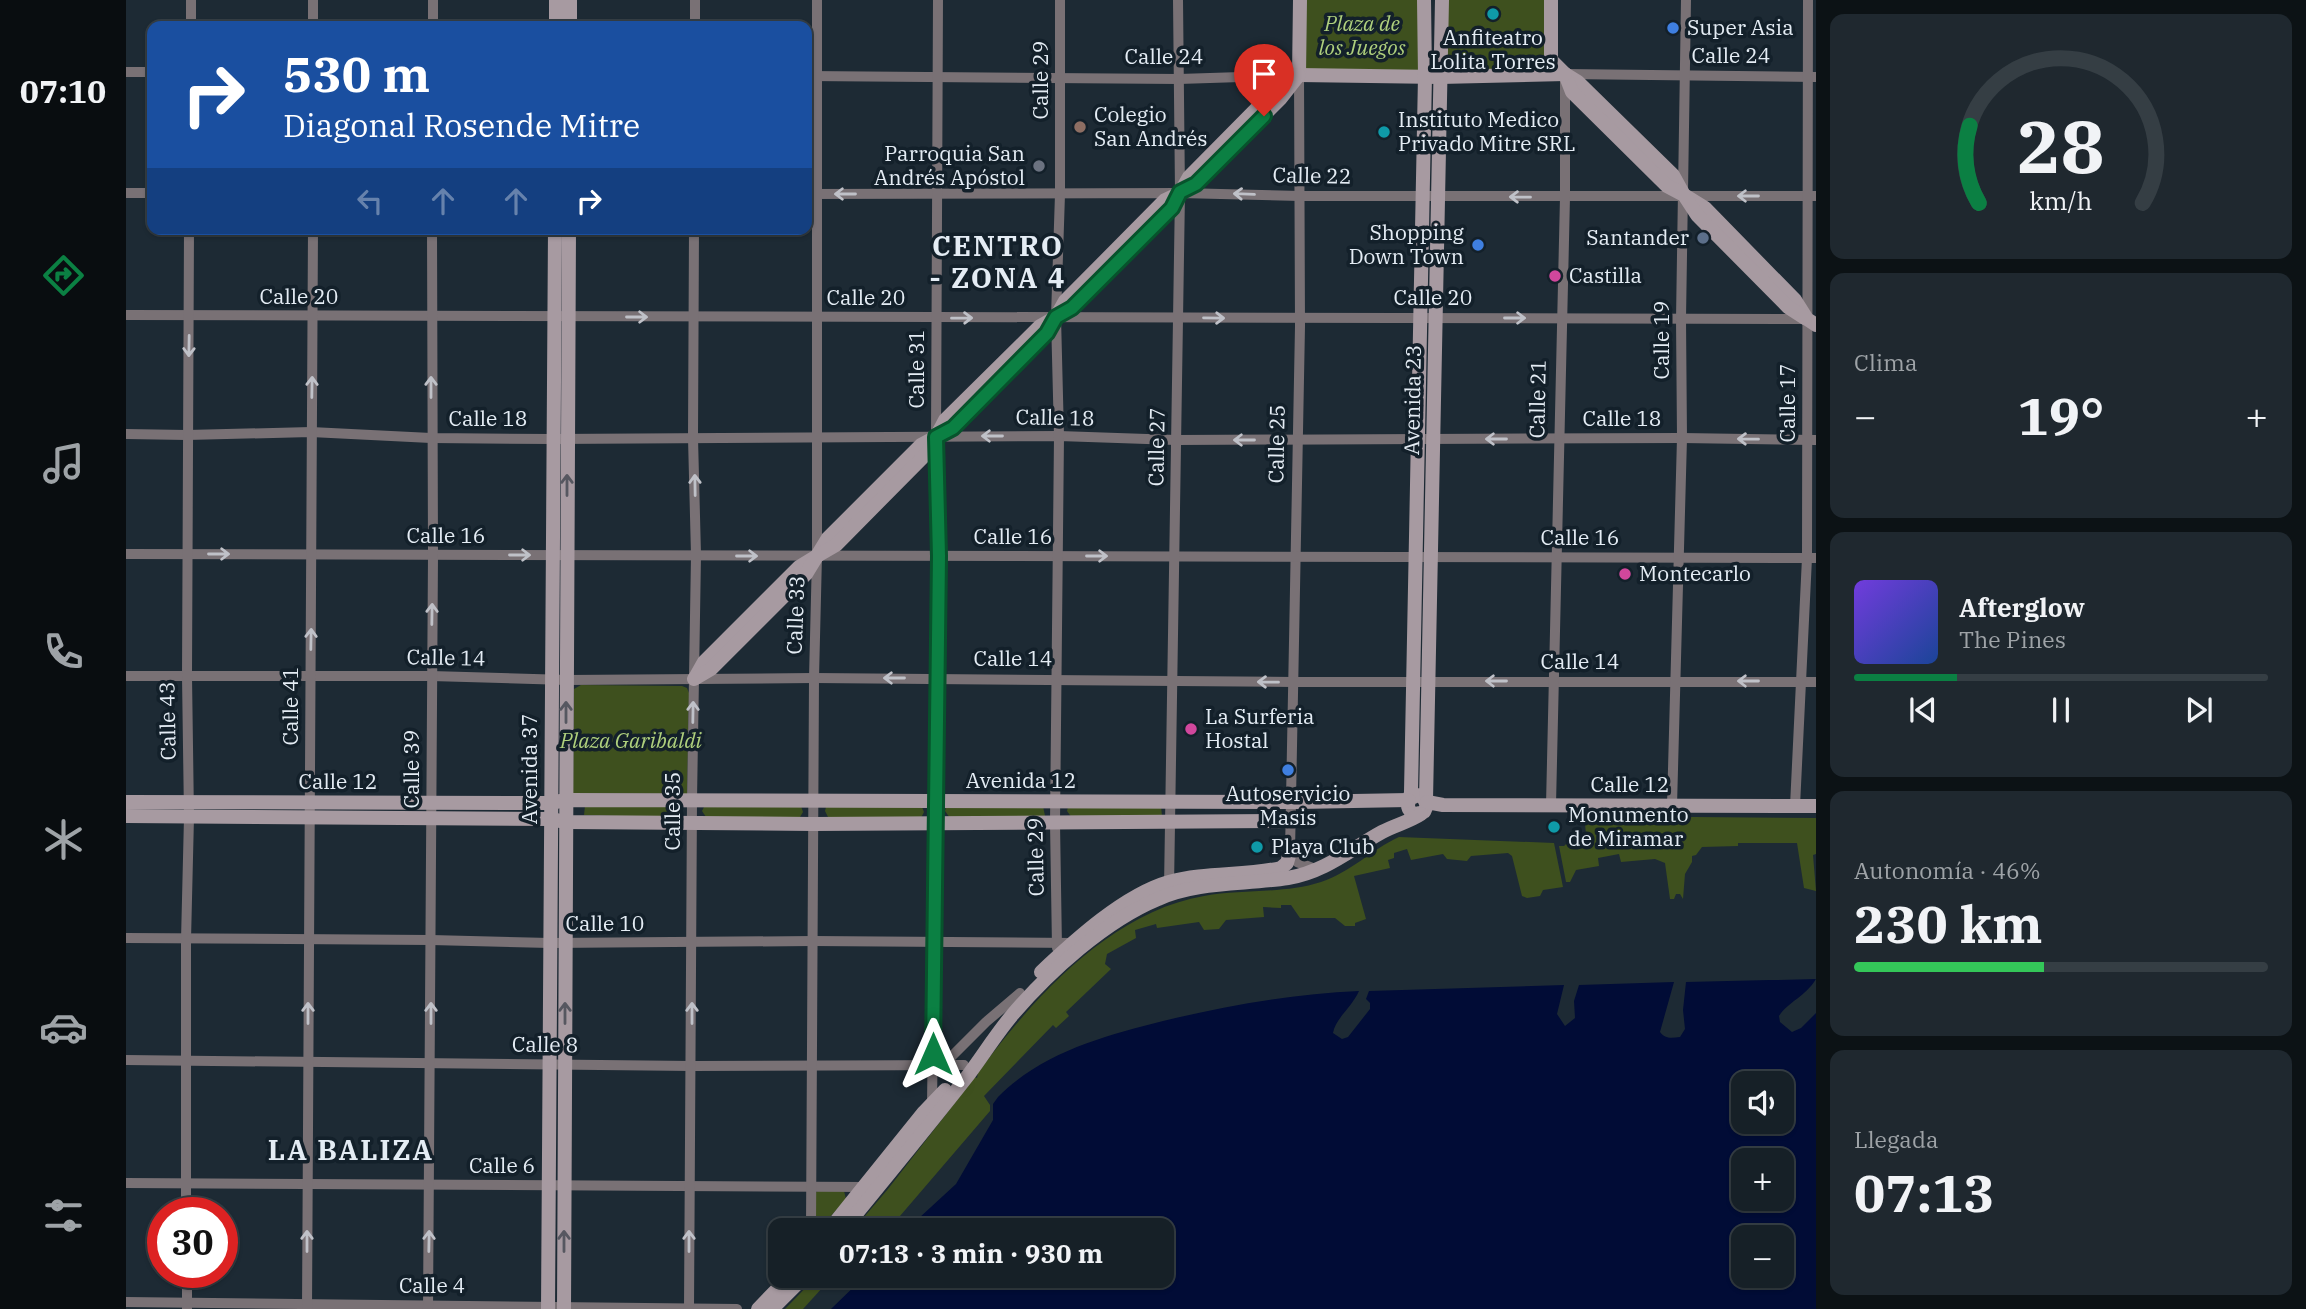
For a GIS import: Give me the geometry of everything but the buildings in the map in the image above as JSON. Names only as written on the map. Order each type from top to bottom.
[{"type":"main road","points":[[556,0],[556,21]]},
{"type":"main road","points":[[570,0],[570,21]]},
{"type":"main road","name":"Calle 25","points":[[1299,75],[1300,0]]},
{"type":"main road","name":"Avenida 23","points":[[1424,0],[1433,76]]},
{"type":"main road","name":"Avenida 23","points":[[1419,804],[1433,76],[1442,0]]},
{"type":"main road","name":"Calle 21","points":[[1551,0],[1551,60],[1565,74]]},
{"type":"main road","points":[[1565,74],[1572,92],[1667,186],[1684,195],[1698,215],[1788,307],[1813,321],[1816,333]]},
{"type":"main road","name":"Calle 24","points":[[1299,75],[1565,74]]},
{"type":"main road","points":[[694,679],[704,662],[799,567],[817,556],[828,538],[921,444],[936,437],[946,420],[1002,363],[1040,326],[1056,317],[1065,301],[1092,273],[1165,200],[1180,192],[1189,177],[1274,91],[1299,75]]},
{"type":"main road","name":"Avenida 37","points":[[555,235],[561,316],[560,555],[567,680],[564,1308]]},
{"type":"main road","name":"Avenida 37","points":[[561,316],[568,235]]},
{"type":"main road","name":"Avenida 37","points":[[548,1308],[551,680],[560,555]]},
{"type":"main road","name":"Avenida 12","points":[[550,803],[566,800],[692,800],[1419,804]]},
{"type":"main road","name":"Calle 12","points":[[126,802],[189,809],[309,810],[431,818],[550,819]]},
{"type":"main road","name":"Calle 12","points":[[309,810],[431,803],[550,803]]},
{"type":"main road","points":[[1169,889],[1288,878],[1319,870],[1385,830],[1412,820],[1419,804]]},
{"type":"main road","name":"Calle 12","points":[[1419,804],[1816,806]]},
{"type":"main road","name":"Calle 12","points":[[126,816],[189,809]]},
{"type":"main road","name":"Avenida 12","points":[[550,819],[566,822],[813,824],[1290,821]]},
{"type":"main road","points":[[851,1218],[871,1188],[1013,1013],[1077,945],[1120,908],[1146,892],[1281,868],[1287,863],[1290,852]]},
{"type":"main road","points":[[934,1110],[990,1028],[1020,993],[1056,957],[1077,945]]},
{"type":"main road","points":[[841,1218],[871,1188]]},
{"type":"main road","points":[[758,1309],[778,1288]]},
{"type":"main road","points":[[772,1309],[793,1288]]},
{"type":"street","points":[[191,0],[191,21]]},
{"type":"street","points":[[313,0],[313,21]]},
{"type":"street","points":[[433,0],[433,21]]},
{"type":"street","points":[[695,0],[695,21]]},
{"type":"street","name":"Calle 33","points":[[811,1218],[817,556],[817,317],[812,194],[812,76],[817,0]]},
{"type":"street","name":"Calle 31","points":[[934,1110],[938,1065],[934,944],[939,556],[936,437],[938,0]]},
{"type":"street","name":"Calle 29","points":[[1056,957],[1059,436],[1056,317],[1060,194],[1060,0]]},
{"type":"street","name":"Calle 27","points":[[1169,889],[1180,192],[1178,0]]},
{"type":"street","name":"Calle 19","points":[[1672,806],[1682,438],[1686,0]]},
{"type":"street","name":"Calle 17","points":[[1796,806],[1801,682],[1812,558],[1812,77],[1808,0]]},
{"type":"street","points":[[126,72],[147,72]]},
{"type":"street","name":"Calle 24","points":[[1565,74],[1812,77]]},
{"type":"street","name":"Calle 21","points":[[1552,805],[1565,197],[1565,74]]},
{"type":"street","name":"Calle 24","points":[[812,76],[1179,79],[1299,75]]},
{"type":"street","name":"Calle 25","points":[[1290,852],[1300,319],[1299,75]]},
{"type":"street","name":"Calle 22","points":[[812,194],[1180,192],[1300,196],[1812,196]]},
{"type":"street","points":[[126,193],[147,193]]},
{"type":"street","name":"Calle 43","points":[[186,1197],[189,235]]},
{"type":"street","name":"Calle 41","points":[[307,1307],[313,235]]},
{"type":"street","name":"Calle 39","points":[[428,1307],[433,555],[432,235]]},
{"type":"street","name":"Calle 35","points":[[689,1308],[696,555],[693,438],[694,235]]},
{"type":"street","name":"Calle 20","points":[[126,315],[1300,319],[1428,317],[1813,321]]},
{"type":"street","name":"Calle 18","points":[[126,434],[187,436],[311,432],[431,438],[560,439],[1059,436],[1176,440],[1812,440]]},
{"type":"street","name":"Calle 16","points":[[126,554],[1812,558]]},
{"type":"street","name":"Calle 14","points":[[126,676],[431,676],[551,680],[936,678],[1294,682],[1816,682]]},
{"type":"street","points":[[1290,852],[1301,865],[1319,870]]},
{"type":"street","name":"Calle 10","points":[[126,938],[550,943],[1057,942],[1077,945]]},
{"type":"street","points":[[938,1065],[1020,993]]},
{"type":"street","name":"Calle 8","points":[[126,1060],[692,1066],[964,1065]]},
{"type":"street","name":"Calle 6","points":[[126,1184],[871,1188]]},
{"type":"street","points":[[187,1288],[187,1306]]},
{"type":"street","name":"Calle 4","points":[[126,1302],[187,1306],[737,1309]]},
{"type":"green space","name":"Plaza de los Juegos","points":[[1305,0],[1419,0],[1418,72],[1305,70]]},
{"type":"green space","points":[[1448,0],[1545,0],[1545,70],[1447,71]]},
{"type":"green space","name":"Plaza Garibaldi","points":[[581,685],[687,688],[687,794],[573,793],[574,689]]},
{"type":"green space","points":[[585,806],[680,806],[682,811],[679,818],[584,815]]},
{"type":"green space","points":[[801,806],[803,812],[800,817],[706,817],[702,811],[704,807]]},
{"type":"green space","points":[[1043,806],[1045,816],[950,818],[945,811],[946,807]]},
{"type":"green space","points":[[1161,806],[1162,816],[1072,818],[1067,811],[1068,807]]},
{"type":"green space","points":[[826,807],[922,807],[924,812],[921,818],[828,817]]},
{"type":"green space","points":[[1579,816],[1816,818],[1816,854],[1813,855],[1816,891],[1804,888],[1797,843],[1738,843],[1738,846],[1702,847],[1692,856],[1692,862],[1685,874],[1683,899],[1680,894],[1676,894],[1674,899],[1670,899],[1665,863],[1655,859],[1621,862],[1619,854],[1598,858],[1599,866],[1576,870],[1570,882],[1566,882],[1559,846],[1564,846],[1569,841],[1571,843],[1574,836],[1586,834],[1585,824],[1580,824]]},
{"type":"green space","points":[[1399,837],[1554,843],[1563,887],[1543,890],[1540,896],[1522,896],[1512,856],[1508,853],[1471,856],[1467,861],[1447,859],[1443,854],[1411,860],[1407,849],[1394,853],[1394,858],[1388,860],[1390,868],[1354,876],[1366,919],[1355,923],[1355,926],[1345,926],[1335,918],[1300,918],[1291,905],[1281,905],[1281,908],[1263,907],[1264,917],[1226,920],[1219,929],[1204,930],[1199,922],[1157,928],[1156,924],[1135,930],[1136,938],[1107,954],[1105,964],[1111,969],[1066,1012],[1069,1016],[1056,1028],[1053,1025],[984,1096],[990,1105],[990,1111],[898,1218],[863,1218],[975,1077],[977,1078],[978,1073],[1023,1016],[1076,963],[1105,940],[1137,920],[1170,905],[1204,896],[1278,890],[1321,882],[1342,873]]},
{"type":"green space","points":[[844,1191],[846,1199],[829,1218],[815,1218],[815,1193]]},
{"type":"green space","points":[[805,1288],[822,1288],[803,1309],[785,1309]]},
{"type":"water","points":[[1816,979],[1779,1016],[1780,1022],[1792,1032],[1801,1028],[1816,1013],[1816,1309],[831,1309],[853,1288],[1174,1288],[1174,1218],[919,1218],[956,1184],[993,1120],[993,1104],[998,1097],[1034,1068],[1097,1040],[1212,1010],[1334,992],[1359,991],[1334,1028],[1333,1033],[1342,1039],[1348,1037],[1370,1009],[1370,1003],[1366,999],[1369,991],[1564,985],[1557,1014],[1565,1026],[1575,1018],[1574,1001],[1579,985],[1674,982],[1660,1032],[1671,1038],[1680,1037],[1685,1029],[1683,1010],[1686,982]]},
{"type":"place","name":"Anfiteatro Lolita Torres","points":[[1493,14]]},
{"type":"place","name":"Super Asia","points":[[1673,28]]},
{"type":"place","name":"Colegio San Andrés","points":[[1080,127]]},
{"type":"place","name":"Instituto Medico Privado Mitre SRL","points":[[1384,132]]},
{"type":"place","name":"Parroquia San Andrés Apóstol","points":[[1039,166]]},
{"type":"place","name":"Santander","points":[[1703,238]]},
{"type":"place","name":"Shopping Down Town","points":[[1478,245]]},
{"type":"place","name":"Castilla","points":[[1555,276]]},
{"type":"place","name":"Montecarlo","points":[[1625,574]]},
{"type":"place","name":"La Surferia Hostal","points":[[1191,729]]},
{"type":"place","name":"Autoservicio Masis","points":[[1288,770]]},
{"type":"place","name":"Monumento de Miramar","points":[[1554,827]]},
{"type":"place","name":"Playa Club","points":[[1257,847]]},
{"type":"district","name":"CENTRO - ZONA 4","points":[[998,262]]},
{"type":"district","name":"LA BALIZA","points":[[351,1150]]},
{"type":"route","points":[[933,1054],[939,556],[936,437],[953,428],[1047,333],[1056,317],[1072,308],[1172,208],[1180,192],[1196,184],[1264,116]]}]
